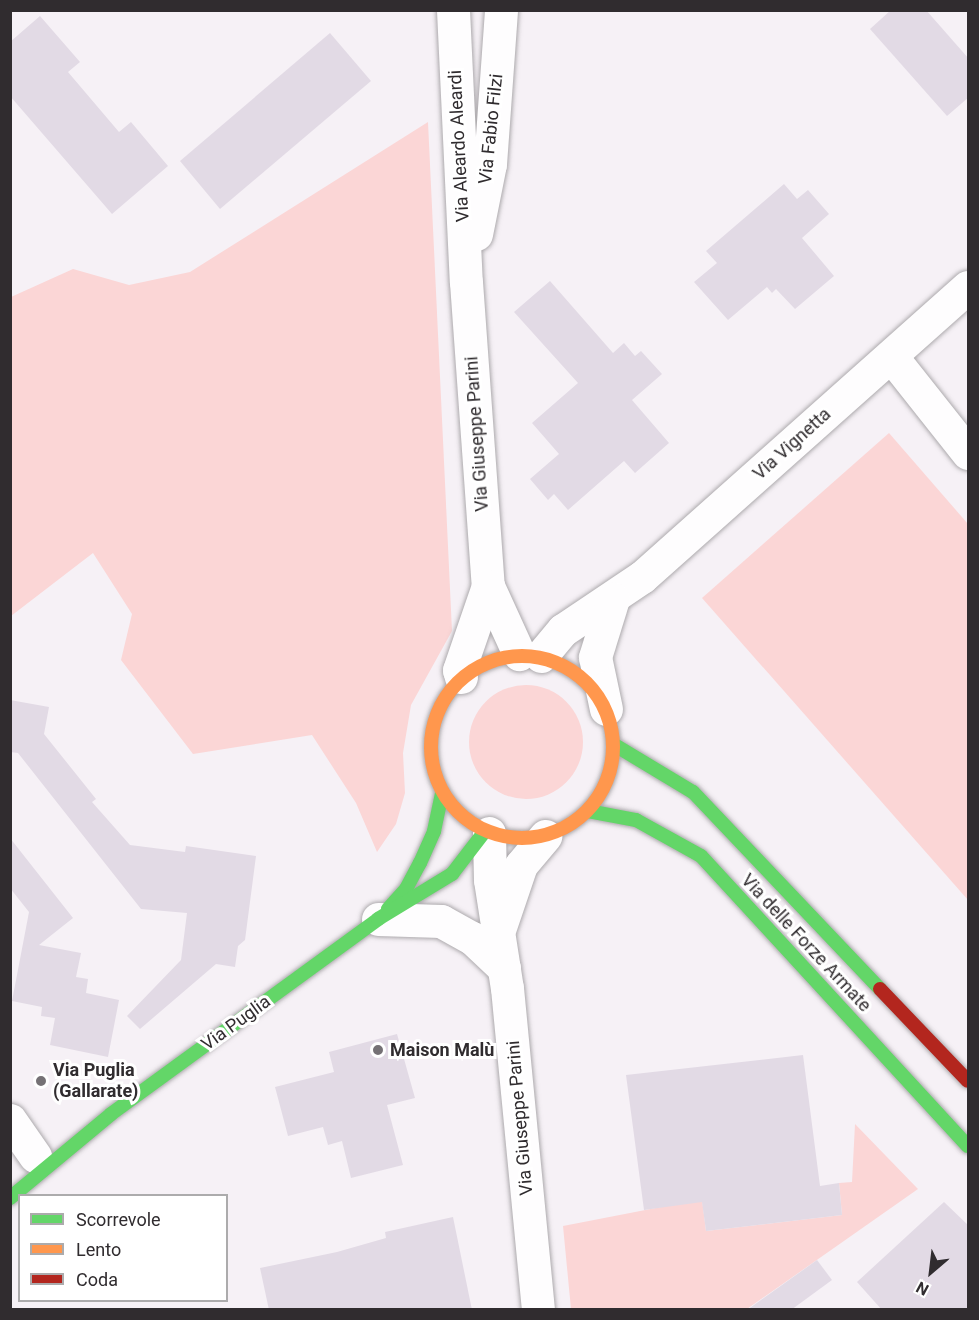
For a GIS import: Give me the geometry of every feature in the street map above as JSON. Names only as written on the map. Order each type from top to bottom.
[{"type":"street","name":"Via Aleardo Aleardi","points":[[453,10],[466,282]]},
{"type":"street","name":"Via Fabio Filzi","points":[[466,282],[490,164],[501,10]]},
{"type":"street","name":"Via Giuseppe Parini","points":[[466,282],[493,596],[530,655]]},
{"type":"street","name":"Via Vignetta","points":[[530,655],[562,630],[613,599],[969,287]]},
{"type":"street","points":[[891,356],[969,453]]},
{"type":"street","name":"Via Giuseppe Parini","points":[[461,677],[459,670],[493,596]]},
{"type":"street","points":[[493,596],[526,624],[562,630]]},
{"type":"street","points":[[606,709],[580,674],[530,655],[488,661],[461,677],[441,702],[432,723],[430,755],[442,793],[461,816],[487,832],[507,838],[545,836],[588,811],[606,784],[613,744],[606,709],[595,657],[613,599]]},
{"type":"street","name":"Via delle Forze Armate","points":[[613,744],[693,792],[969,1081]]},
{"type":"street","name":"Via Puglia","points":[[378,919],[406,889],[420,863],[434,831],[442,793]]},
{"type":"street","name":"Via delle Forze Armate","points":[[588,811],[636,820],[701,856],[969,1146]]},
{"type":"street","name":"Via Giuseppe Parini","points":[[487,832],[490,880],[500,927],[538,1310]]},
{"type":"street","name":"Via Puglia","points":[[10,1198],[46,1172],[94,1127],[378,919],[452,874],[487,832]]},
{"type":"street","name":"Via Giuseppe Parini","points":[[500,927],[521,865],[545,836]]},
{"type":"street","points":[[378,919],[441,921],[472,938],[504,968]]},
{"type":"street","name":"Via Puglia","points":[[10,1120],[31,1159],[94,1127]]},
{"type":"shaded area","points":[[428,122],[452,631],[411,705],[403,753],[405,793],[396,824],[377,852],[356,803],[312,735],[193,754],[121,660],[132,614],[93,553],[11,616],[11,297],[73,269],[129,285],[190,272]]},
{"type":"shaded area","points":[[889,433],[968,524],[968,900],[702,598]]},
{"type":"shaded area","points":[[526,685],[548,689],[566,702],[579,720],[583,742],[579,764],[566,782],[548,795],[526,799],[504,795],[486,782],[473,764],[469,742],[473,720],[486,702],[504,689]]},
{"type":"shaded area","points":[[855,1124],[918,1189],[747,1309],[571,1309],[563,1226],[702,1199],[706,1231],[842,1215],[839,1183],[852,1182]]},
{"type":"building","points":[[891,10],[926,10],[969,59],[969,97],[947,116],[870,29]]},
{"type":"building","points":[[40,16],[80,62],[68,72],[119,132],[131,122],[168,166],[112,214],[10,96],[10,42]]},
{"type":"building","points":[[330,33],[371,81],[220,209],[180,161]]},
{"type":"building","points":[[784,184],[797,199],[808,190],[829,214],[802,238],[834,276],[795,309],[776,289],[772,293],[767,287],[728,320],[694,282],[717,263],[706,251]]},
{"type":"building","points":[[550,281],[613,353],[624,343],[635,356],[641,351],[662,374],[632,400],[669,443],[635,473],[624,461],[568,510],[554,494],[548,500],[530,479],[559,454],[532,423],[578,383],[514,312]]},
{"type":"building","points":[[10,700],[49,707],[44,734],[96,799],[92,802],[130,845],[185,852],[186,846],[256,856],[245,940],[238,946],[235,967],[216,964],[140,1029],[127,1016],[181,960],[187,913],[141,909],[18,753],[10,752]]},
{"type":"building","points":[[10,838],[73,918],[39,945],[81,953],[76,977],[88,979],[86,993],[119,1000],[108,1057],[50,1045],[55,1018],[41,1016],[42,1007],[12,1001],[29,912],[10,888]]},
{"type":"building","points":[[397,1034],[415,1098],[387,1105],[403,1165],[351,1178],[342,1141],[328,1145],[323,1127],[288,1136],[275,1087],[334,1072],[329,1052]]},
{"type":"building","points":[[803,1055],[820,1186],[839,1183],[842,1215],[706,1231],[702,1202],[644,1210],[626,1075]]},
{"type":"building","points":[[944,1202],[969,1226],[969,1310],[882,1310],[857,1282]]},
{"type":"building","points":[[453,1217],[472,1310],[269,1310],[260,1268],[337,1252],[386,1238],[385,1232]]},
{"type":"building","points":[[817,1260],[832,1280],[791,1310],[747,1310]]},
{"type":"traffic: fast","points":[[613,744],[693,792],[880,989]]},
{"type":"traffic: fast","points":[[388,909],[406,889],[420,863],[434,831],[442,793]]},
{"type":"traffic: fast","points":[[588,811],[636,820],[701,856],[968,1146]]},
{"type":"traffic: fast","points":[[10,1198],[111,1114],[378,919],[452,874],[485,831]]},
{"type":"traffic: slow","points":[[522,656],[540,657],[557,663],[573,671],[587,682],[598,696],[606,712],[612,729],[613,747],[612,765],[606,782],[598,798],[587,812],[573,823],[557,831],[540,837],[522,838],[504,837],[487,831],[471,823],[457,812],[446,798],[438,782],[432,765],[431,747],[432,729],[438,712],[446,696],[457,682],[471,671],[487,663],[504,657],[522,656]]},
{"type":"traffic: jam","points":[[880,989],[968,1081]]},
{"type":"place","name":"Maison Malù","points":[[378,1050]]},
{"type":"place","name":"Via Puglia (Gallarate)","points":[[41,1081]]}]
